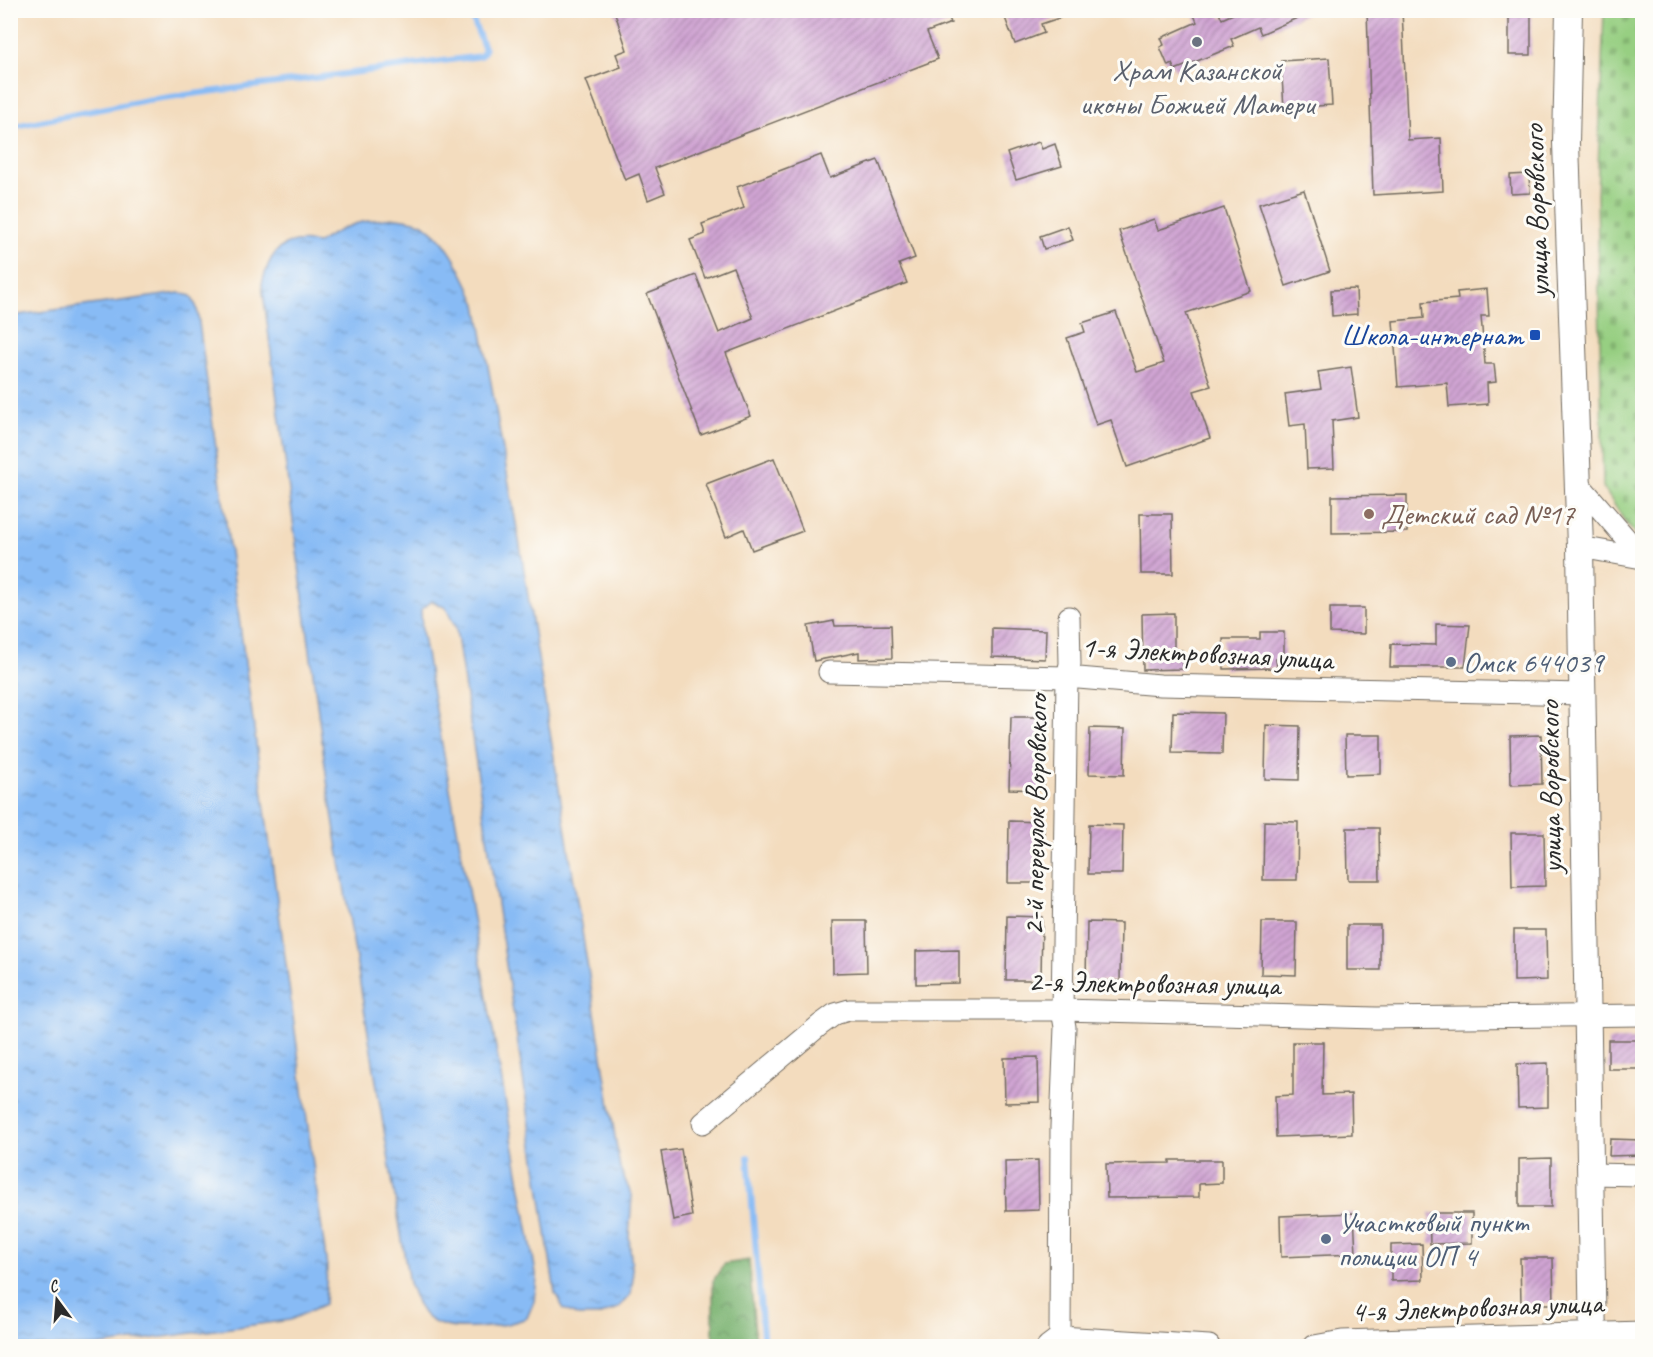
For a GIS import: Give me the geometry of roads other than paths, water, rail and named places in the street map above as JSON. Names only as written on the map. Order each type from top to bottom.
[{"type":"main road","name":"улица Воровского","points":[[1569,10],[1566,143],[1580,547],[1593,1340]]},
{"type":"street","points":[[1578,483],[1642,557]]},
{"type":"street","points":[[1580,547],[1642,557]]},
{"type":"street","name":"2-й переулок Воровского","points":[[1054,1342],[1065,1027],[1062,1010],[1067,676],[1070,664],[1069,617]]},
{"type":"street","name":"1-я Электровозная улица","points":[[829,672],[1067,676],[1160,685],[1582,694]]},
{"type":"street","name":"2-я Электровозная улица","points":[[703,1123],[835,1014],[871,1009],[1062,1010],[1376,1018],[1642,1015]]},
{"type":"street","points":[[1590,1174],[1642,1175]]},
{"type":"street","name":"4-я Электровозная улица","points":[[1314,1347],[1342,1341],[1593,1340],[1642,1332]]},
{"type":"street","points":[[1054,1342],[1209,1347]]},
{"type":"water","points":[[397,218],[421,223],[440,238],[455,259],[477,304],[520,546],[620,1168],[632,1196],[629,1237],[633,1278],[631,1294],[618,1308],[598,1316],[578,1316],[564,1309],[555,1293],[456,629],[446,608],[432,601],[421,610],[422,631],[537,1279],[534,1301],[527,1318],[503,1325],[473,1328],[444,1326],[432,1321],[421,1310],[409,1283],[328,788],[262,284],[273,255],[286,244],[305,241],[318,243],[356,224]]},
{"type":"water","points":[[179,293],[191,296],[197,308],[327,1267],[325,1304],[290,1320],[96,1346],[11,1346],[11,316]]},
{"type":"waterway","points":[[10,127],[147,100],[481,56],[485,50],[469,10]]},
{"type":"waterway","points":[[748,1157],[764,1346]]},
{"type":"place","name":"Храм Казанской иконы Божией Матери","points":[[1197,42]]},
{"type":"place","name":"Школа-интернат","points":[[1535,335]]},
{"type":"place","name":"Детский сад №17","points":[[1369,514]]},
{"type":"place","name":"Омск 644039","points":[[1451,662]]},
{"type":"place","name":"Участковый пункт полиции ОП 4","points":[[1326,1239]]}]
